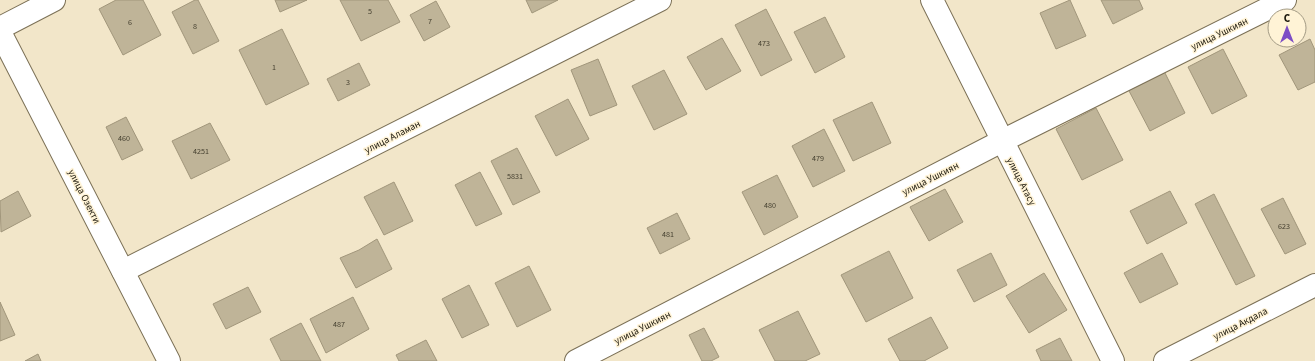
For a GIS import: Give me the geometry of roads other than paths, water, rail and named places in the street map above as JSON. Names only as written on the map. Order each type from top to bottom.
[{"type":"street","points":[[0,28],[54,0]]},
{"type":"street","name":"улица Аламан","points":[[124,271],[660,0]]},
{"type":"street","name":"улица Атасу","points":[[932,0],[1113,361]]},
{"type":"street","name":"улица Ушкиян","points":[[576,361],[1002,141],[1285,0]]},
{"type":"street","name":"улица Озекти","points":[[0,32],[169,361]]},
{"type":"street","name":"улица Акдала","points":[[1165,361],[1315,285]]}]
